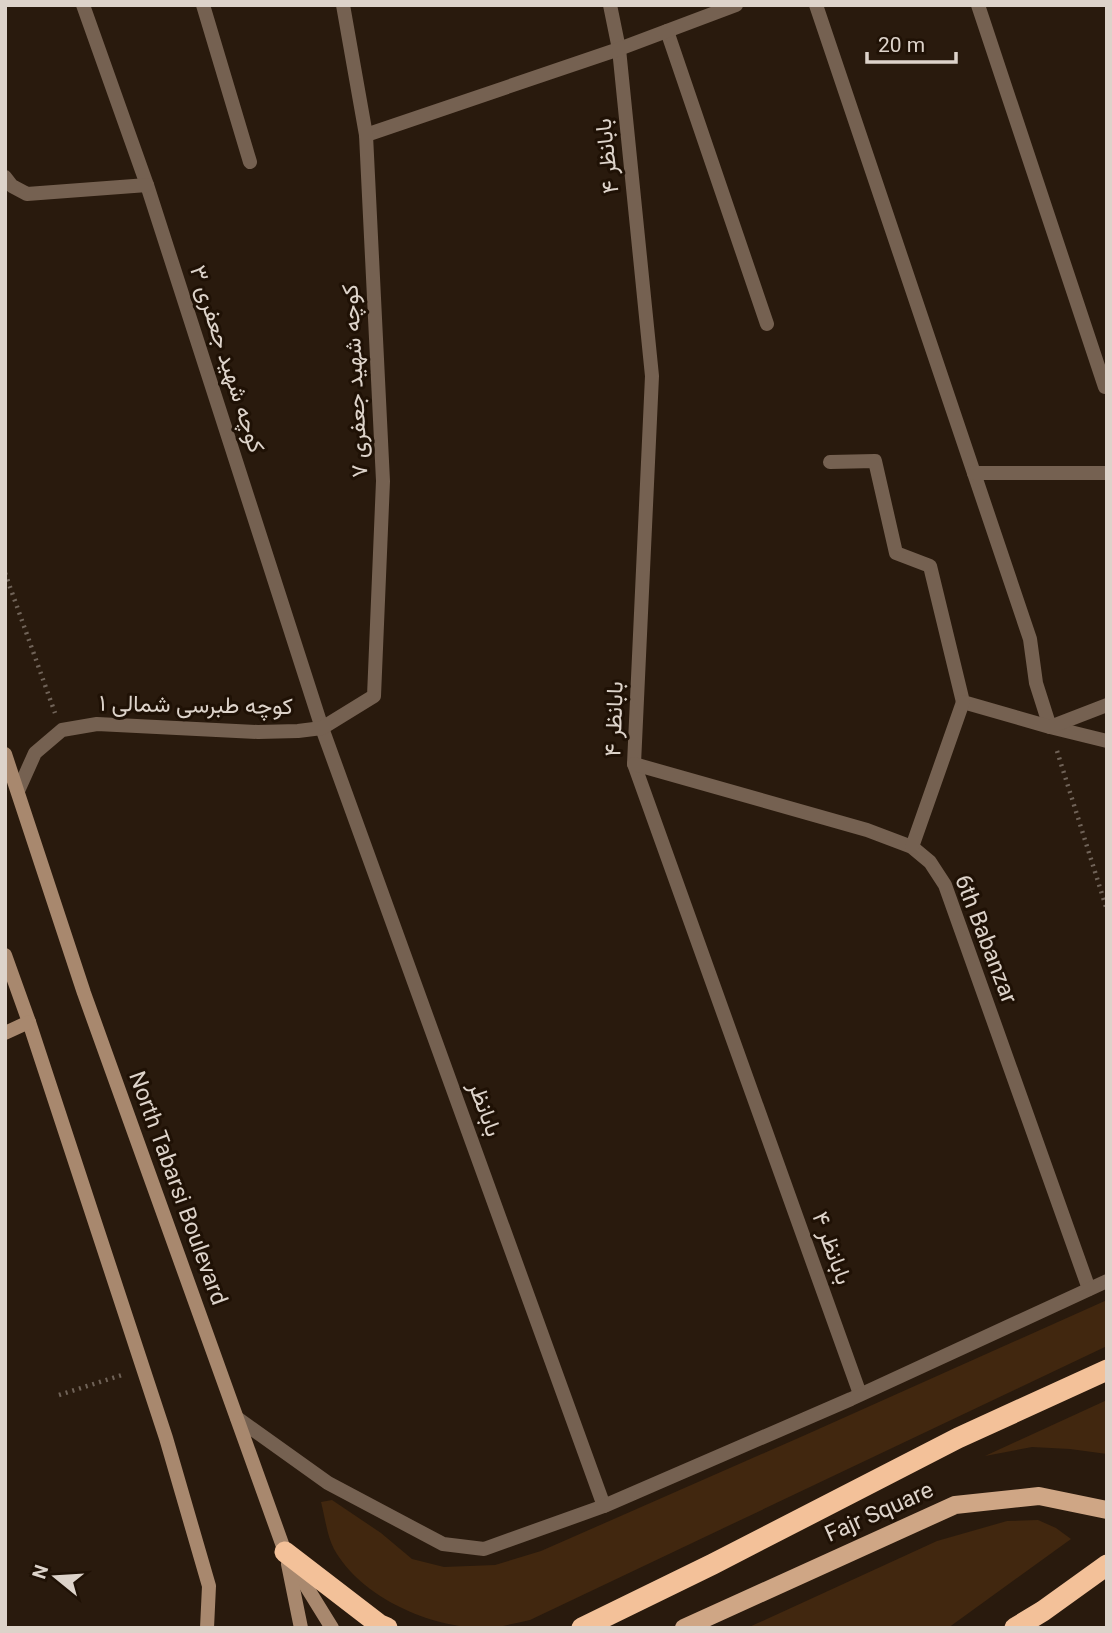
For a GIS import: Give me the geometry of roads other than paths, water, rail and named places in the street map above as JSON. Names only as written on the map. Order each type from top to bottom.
[{"type":"highway","points":[[582,1628],[713,1564],[957,1438],[1107,1370]]},
{"type":"highway","points":[[285,1552],[387,1628]]},
{"type":"highway","points":[[1021,1628],[1107,1565]]},
{"type":"highway","points":[[1015,1628],[1043,1611]]},
{"type":"main road","name":"North Tabarsi Boulevard","points":[[5,754],[84,993],[285,1552],[332,1628]]},
{"type":"main road","points":[[5,955],[166,1438],[209,1586],[207,1628]]},
{"type":"main road","points":[[5,1033],[29,1022]]},
{"type":"main road","name":"Fajr Square","points":[[684,1628],[954,1505],[1039,1496],[1107,1510]]},
{"type":"main road","points":[[285,1552],[301,1628]]},
{"type":"street","name":"کوچه شهید جعفری ۳","points":[[83,5],[147,185],[323,727]]},
{"type":"street","points":[[204,5],[250,162]]},
{"type":"street","name":"کوچه شهید جعفری ۷","points":[[323,727],[374,696],[383,481],[366,135],[343,5]]},
{"type":"street","name":"بابانظر ۴","points":[[610,5],[619,49],[652,376],[634,764],[860,1394]]},
{"type":"street","points":[[366,135],[619,49],[736,5]]},
{"type":"street","points":[[816,5],[1030,639],[1036,683],[1049,727]]},
{"type":"street","points":[[978,5],[1104,387]]},
{"type":"street","points":[[667,31],[767,324]]},
{"type":"street","points":[[5,177],[12,186],[27,194],[147,185]]},
{"type":"street","points":[[830,462],[875,461],[896,554],[930,566],[963,702],[912,847]]},
{"type":"street","points":[[974,473],[1107,473]]},
{"type":"street","points":[[963,702],[1107,741]]},
{"type":"street","points":[[1049,727],[1107,705]]},
{"type":"street","name":"کوچه طبرسی شمالی ۱","points":[[18,791],[35,752],[62,730],[97,724],[258,732],[298,732],[323,727]]},
{"type":"street","name":"بابانظر","points":[[323,727],[604,1506]]},
{"type":"street","name":"6th Babanzar","points":[[634,764],[867,830],[912,847],[930,862],[945,885],[1089,1289]]},
{"type":"street","points":[[237,1418],[328,1483],[443,1544],[484,1549],[604,1506],[860,1394],[1107,1281]]}]
